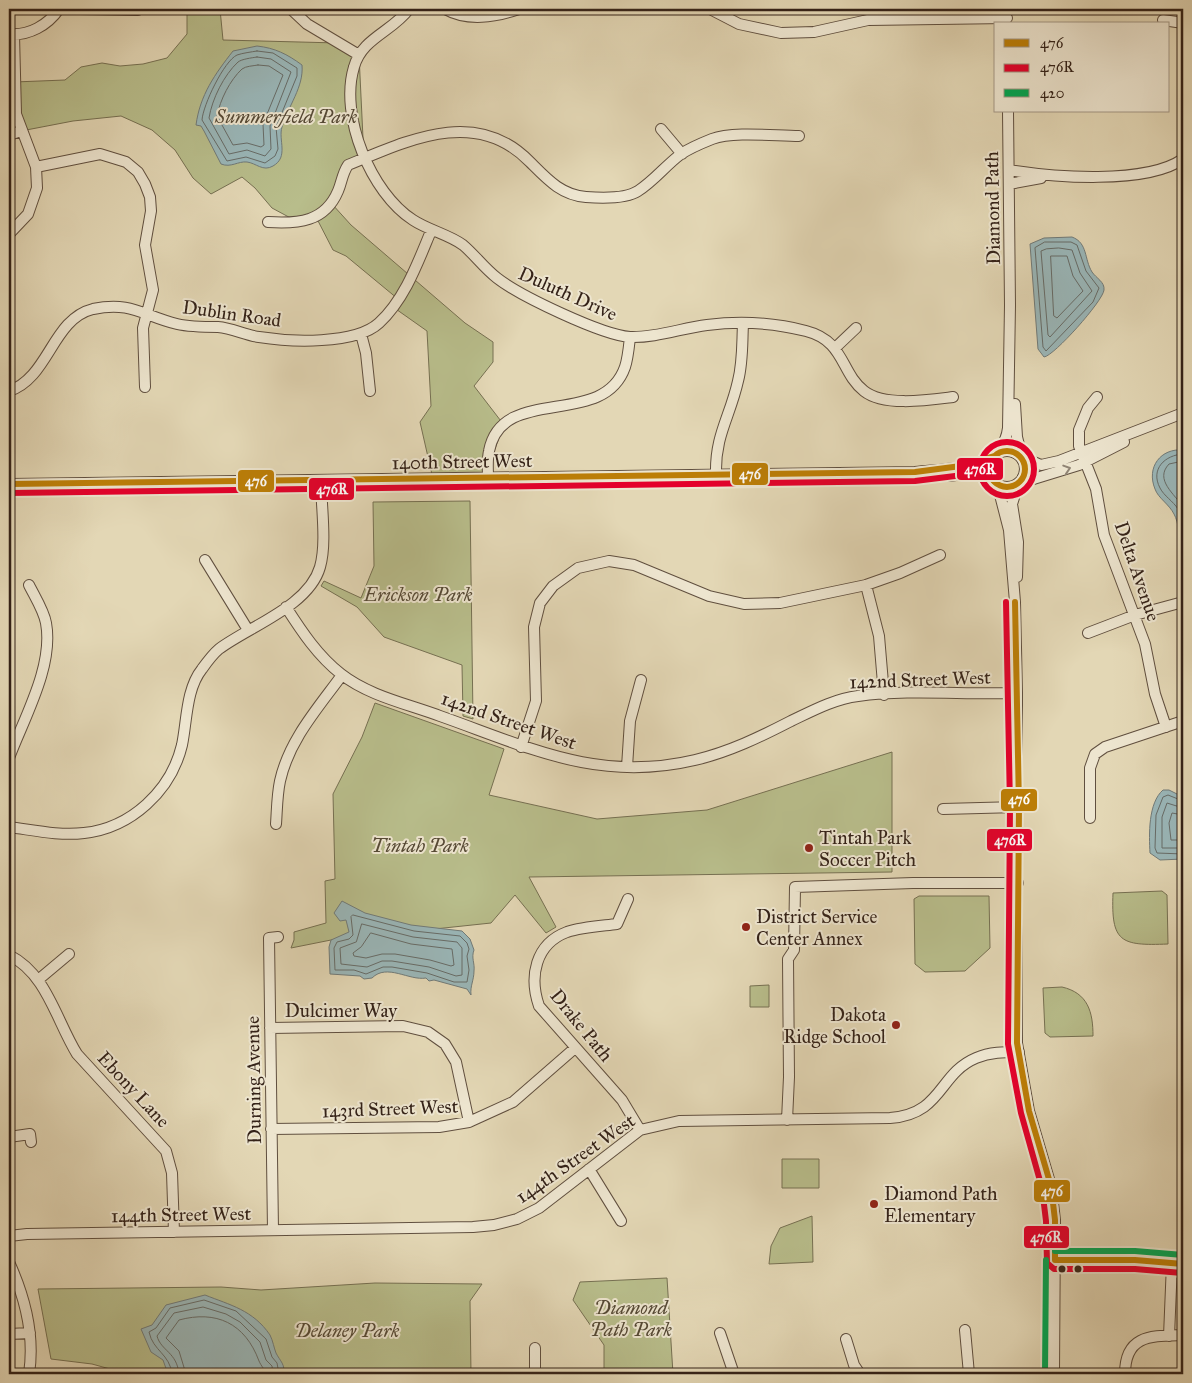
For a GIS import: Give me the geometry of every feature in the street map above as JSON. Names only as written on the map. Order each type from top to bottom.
[{"type":"street","points":[[9,234],[24,220],[32,208],[37,188],[36,166],[21,131],[14,97],[11,35],[32,32],[52,19],[59,9]]},
{"type":"street","points":[[80,9],[138,10]]},
{"type":"street","points":[[291,9],[307,24],[359,55]]},
{"type":"street","name":"Duluth Drive","points":[[409,9],[403,16],[368,42],[359,55],[353,69],[352,114],[364,159],[376,182],[391,203],[411,219],[431,231],[458,241],[495,277],[517,293],[605,331],[630,337],[708,325],[743,324],[808,331],[836,347]]},
{"type":"street","points":[[445,9],[452,13],[481,18],[519,9]]},
{"type":"street","points":[[710,9],[739,24],[781,33],[814,32],[868,20],[1007,17]]},
{"type":"street","points":[[1163,20],[1183,23]]},
{"type":"street","name":"Diamond Path","points":[[1008,112],[1010,304],[1008,428],[1005,443],[989,467],[1004,505],[1009,530],[1015,602],[1019,807],[1016,1000],[1019,1052],[1029,1111],[1051,1186],[1055,1220],[1054,1374]]},
{"type":"street","points":[[662,129],[682,154]]},
{"type":"street","points":[[9,136],[21,131]]},
{"type":"street","points":[[268,222],[293,223],[320,216],[332,204],[339,189],[342,175],[348,165],[426,135],[457,131],[477,133],[496,139],[513,148],[529,160],[547,181],[565,192],[584,197],[611,197],[637,192],[682,154],[714,138],[799,136]]},
{"type":"street","points":[[36,166],[100,154],[126,162],[138,172],[146,184],[151,211],[145,245],[153,290],[143,328],[145,387]]},
{"type":"street","points":[[1009,184],[1050,177],[1146,173],[1183,159]]},
{"type":"street","points":[[1009,170],[1050,177]]},
{"type":"street","name":"Dublin Road","points":[[9,391],[36,372],[68,324],[90,310],[117,305],[177,324],[219,327],[266,338],[343,339],[361,334],[378,324],[391,310],[408,282],[431,231]]},
{"type":"street","name":"Diamond Path","points":[[1010,304],[1016,424],[1025,470],[1016,489],[1012,504],[1018,542],[1015,602]]},
{"type":"street","points":[[716,474],[717,443],[738,383],[742,361],[743,324]]},
{"type":"street","points":[[856,328],[836,347],[854,381],[865,392],[884,399],[923,400],[953,397]]},
{"type":"street","points":[[361,334],[366,353],[370,392]]},
{"type":"street","points":[[488,478],[489,451],[500,428],[522,413],[586,402],[598,397],[619,379],[625,367],[630,337]]},
{"type":"street","points":[[1083,457],[1079,430],[1088,408],[1097,396]]},
{"type":"street","points":[[994,482],[1006,488],[1020,484],[1183,413]]},
{"type":"street","points":[[995,456],[1008,451],[1018,453],[1022,457],[1041,465],[1083,457]]},
{"type":"street","name":"140th Street West","points":[[915,472],[966,465],[995,456]]},
{"type":"street","name":"Delta Avenue","points":[[1083,457],[1096,489],[1104,535],[1145,644],[1155,694],[1166,727]]},
{"type":"street","name":"140th Street West","points":[[9,484],[915,472],[950,476],[977,472],[984,474],[994,482]]},
{"type":"street","points":[[9,827],[64,834],[85,834],[115,826],[142,810],[161,791],[176,765],[182,747],[191,692],[200,671],[218,650],[286,607],[308,590],[320,568],[322,553],[321,480]]},
{"type":"street","points":[[521,747],[530,726],[536,701],[534,627],[540,604],[553,586],[578,568],[594,562],[609,561],[634,564],[709,596],[744,604],[780,604],[866,585],[900,573],[940,555]]},
{"type":"street","points":[[205,560],[248,630]]},
{"type":"street","points":[[9,758],[49,650],[46,622],[30,585]]},
{"type":"street","points":[[866,585],[879,636],[884,695]]},
{"type":"street","points":[[1088,633],[1135,615],[1183,602]]},
{"type":"street","name":"142nd Street West","points":[[286,607],[314,648],[342,675],[374,693],[521,747],[569,761],[627,767],[677,764],[703,758],[747,743],[838,700],[857,696],[1017,693]]},
{"type":"street","points":[[276,824],[280,781],[290,751],[302,730],[342,675]]},
{"type":"street","points":[[627,767],[630,721],[641,680]]},
{"type":"street","points":[[1090,818],[1090,768],[1095,754],[1105,747],[1183,721]]},
{"type":"street","points":[[943,809],[1019,807]]},
{"type":"street","points":[[787,1120],[789,1077],[788,959],[794,950],[795,887],[922,883],[1018,884]]},
{"type":"street","name":"Drake Path","points":[[628,899],[617,924],[568,932],[554,939],[542,951],[534,972],[533,990],[539,1006],[622,1100],[640,1130]]},
{"type":"street","name":"Durning Avenue","points":[[273,1230],[269,938],[278,937]]},
{"type":"street","points":[[38,980],[70,954]]},
{"type":"street","name":"Ebony Lane","points":[[9,955],[38,980],[51,1000],[66,1035],[77,1054],[166,1151],[172,1173],[174,1232]]},
{"type":"street","name":"Dulcimer Way","points":[[270,1028],[403,1026],[428,1032],[445,1044],[456,1062],[469,1122]]},
{"type":"street","name":"143rd Street West","points":[[271,1129],[439,1127],[469,1122],[513,1102],[575,1048]]},
{"type":"street","name":"144th Street West","points":[[9,1236],[27,1234],[473,1228],[494,1225],[517,1219],[539,1208],[640,1130],[679,1121],[890,1118],[907,1116],[929,1104],[956,1072],[968,1062],[991,1053],[1019,1052]]},
{"type":"street","points":[[9,1138],[30,1134],[31,1142]]},
{"type":"street","points":[[589,1169],[620,1221]]},
{"type":"street","points":[[1055,1260],[1135,1260],[1183,1264]]},
{"type":"street","points":[[9,1262],[26,1306],[30,1334],[28,1374]]},
{"type":"street","points":[[1169,1336],[1172,1263]]},
{"type":"street","points":[[965,1330],[969,1374]]},
{"type":"street","points":[[720,1333],[734,1374]]},
{"type":"street","points":[[9,1334],[30,1334]]},
{"type":"street","points":[[1125,1374],[1127,1355],[1138,1341],[1149,1337],[1183,1336]]},
{"type":"street","points":[[846,1339],[854,1364],[860,1374]]},
{"type":"street","points":[[535,1348],[535,1374]]},
{"type":"green space","name":"Summerfield Park","points":[[187,9],[220,9],[223,40],[338,43],[359,55],[364,159],[348,166],[332,204],[351,225],[465,323],[493,342],[493,362],[474,386],[504,425],[488,467],[488,478],[433,479],[420,422],[431,406],[427,331],[393,307],[398,299],[346,256],[333,250],[316,217],[298,222],[272,208],[255,188],[242,177],[211,194],[193,178],[175,150],[152,130],[121,116],[73,121],[21,131],[14,82],[65,80],[81,67],[102,63],[120,66],[143,64],[167,58],[187,34]]},
{"type":"green space","name":"Erickson Park","points":[[470,501],[473,719],[463,716],[462,665],[384,637],[357,607],[321,586],[324,581],[361,598],[374,566],[373,502]]},
{"type":"green space","name":"Tintah Park","points":[[375,703],[504,749],[489,795],[597,819],[707,810],[892,752],[892,872],[529,877],[556,927],[546,933],[515,895],[491,923],[331,940],[291,948],[294,932],[326,923],[325,881],[335,879],[333,794],[362,737]]},
{"type":"green space","points":[[1162,891],[1167,895],[1168,944],[1139,944],[1122,938],[1114,922],[1113,893]]},
{"type":"green space","points":[[919,896],[989,896],[990,948],[965,971],[925,972],[915,964],[914,899]]},
{"type":"green space","points":[[769,985],[769,1007],[750,1007],[750,986]]},
{"type":"green space","points":[[1062,987],[1078,994],[1087,1005],[1092,1019],[1093,1036],[1050,1037],[1045,1033],[1043,988]]},
{"type":"green space","points":[[782,1159],[819,1159],[819,1188],[782,1188]]},
{"type":"green space","points":[[812,1216],[813,1262],[769,1264],[771,1246],[780,1228]]},
{"type":"green space","name":"Diamond Path Park","points":[[667,1278],[673,1374],[604,1374],[604,1345],[573,1300],[580,1282]]},
{"type":"green space","name":"Delaney Park","points":[[375,1283],[482,1284],[470,1301],[471,1374],[128,1374],[92,1364],[51,1359],[38,1289],[221,1287],[261,1290]]},
{"type":"water","points":[[257,46],[281,52],[302,65],[301,81],[282,127],[281,158],[269,168],[263,168],[247,162],[228,165],[221,164],[201,126],[196,125],[201,104],[214,77],[233,51]]},
{"type":"water","points":[[1072,237],[1081,243],[1090,267],[1102,282],[1104,290],[1096,305],[1077,327],[1057,348],[1044,357],[1038,349],[1030,244],[1044,238]]},
{"type":"water","points":[[1175,450],[1183,450],[1183,544],[1174,514],[1155,489],[1152,473],[1157,460],[1162,456]]},
{"type":"water","points":[[1163,790],[1169,790],[1183,797],[1183,859],[1160,860],[1150,853],[1150,820],[1154,803]]},
{"type":"water","points":[[342,901],[365,913],[411,925],[462,931],[470,939],[474,950],[474,974],[471,995],[467,989],[434,980],[429,981],[426,978],[391,972],[384,972],[372,978],[364,979],[360,976],[330,974],[329,947],[331,940],[349,932],[346,920],[340,921],[334,913]]},
{"type":"water","points":[[205,1295],[240,1309],[249,1314],[263,1327],[270,1335],[283,1366],[283,1374],[168,1374],[163,1360],[151,1352],[141,1329],[152,1325],[166,1305]]},
{"type":"transit line","name":"476R","points":[[1002,442],[1012,442],[1022,446],[1030,454],[1034,469],[1030,484],[1022,492],[1012,496],[1002,496],[992,492],[984,484],[980,474],[980,464],[984,454],[992,446],[1002,442]]},
{"type":"transit line","name":"476","points":[[1007,451],[1014,452],[1020,456],[1024,462],[1025,469],[1024,476],[1020,482],[1014,486],[1007,487],[1000,486],[994,482],[990,476],[989,469],[990,462],[994,456],[1000,452],[1007,451]]},
{"type":"transit line","name":"476","points":[[9,484],[915,472],[961,466],[995,456]]},
{"type":"transit line","name":"476R","points":[[9,493],[915,481],[963,475],[997,464]]},
{"type":"transit line","name":"476R","points":[[1006,602],[1010,807],[1008,1044],[1021,1113],[1042,1188],[1046,1221],[1047,1263],[1054,1269],[1135,1269],[1182,1273]]},
{"type":"transit line","name":"476","points":[[1015,602],[1019,807],[1017,1043],[1029,1111],[1051,1186],[1055,1220],[1055,1260],[1135,1260],[1183,1264]]},
{"type":"transit line","name":"420","points":[[1055,1251],[1135,1251],[1183,1255]]},
{"type":"transit line","name":"420","points":[[1045,1374],[1046,1260]]},
{"type":"place","name":"Tintah Park Soccer Pitch","points":[[809,848]]},
{"type":"place","name":"District Service Center Annex","points":[[746,927]]},
{"type":"place","name":"Dakota Ridge School","points":[[896,1025]]},
{"type":"place","name":"Diamond Path Elementary","points":[[874,1204]]}]
